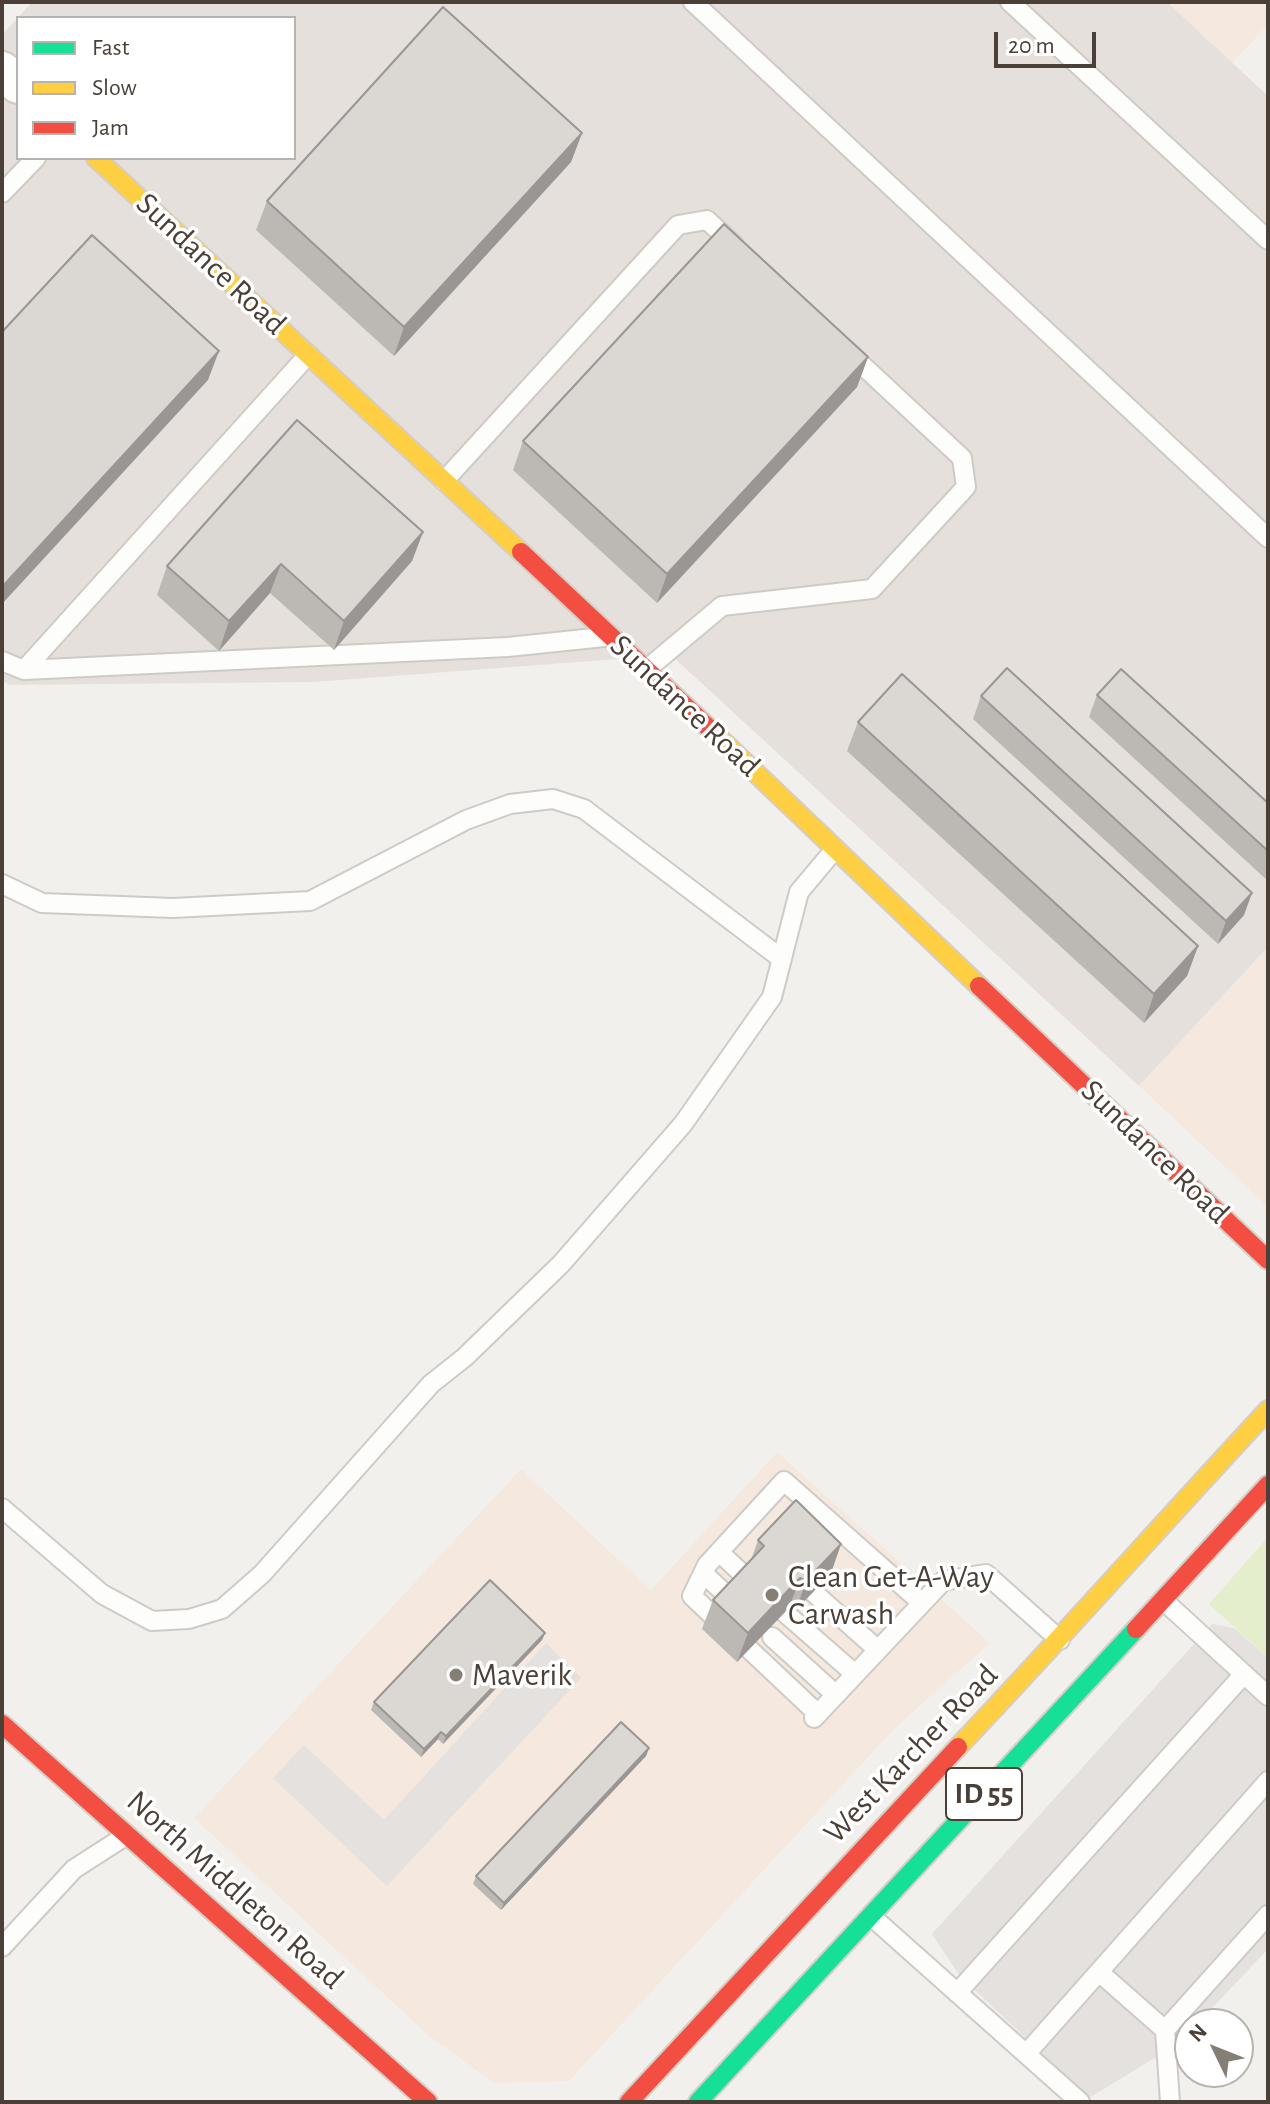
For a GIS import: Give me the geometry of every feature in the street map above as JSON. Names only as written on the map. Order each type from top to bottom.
[{"type":"main road","name":"Sundance Road","points":[[98,160],[611,636],[1268,1260]]},
{"type":"main road","name":"West Karcher Road","points":[[629,2102],[1060,1640],[1149,1538],[1268,1410]]},
{"type":"main road","name":"ID 55","points":[[698,2102],[1268,1485]]},
{"type":"main road","name":"North Middleton Road","points":[[2,1724],[428,2102]]},
{"type":"lane","points":[[693,2],[1268,538]]},
{"type":"lane","points":[[1010,2],[1268,240]]},
{"type":"lane","points":[[2,193],[34,160]]},
{"type":"lane","points":[[444,481],[678,225],[707,220],[742,253]]},
{"type":"lane","points":[[647,670],[722,606],[872,589],[966,487],[962,458],[835,339]]},
{"type":"lane","points":[[24,670],[308,355]]},
{"type":"lane","points":[[2,661],[24,670],[508,647],[611,636]]},
{"type":"lane","points":[[2,884],[42,903],[173,908],[310,901],[466,820],[510,804],[553,799],[584,809],[782,959]]},
{"type":"lane","points":[[2,1508],[102,1594],[152,1621],[189,1619],[222,1609],[262,1574],[431,1384],[465,1357],[561,1264],[683,1124],[772,997],[799,892],[835,849]]},
{"type":"lane","points":[[712,1614],[692,1596],[703,1573],[719,1552],[747,1531],[784,1481],[922,1603]]},
{"type":"lane","points":[[719,1552],[747,1578]]},
{"type":"lane","points":[[703,1573],[730,1598]]},
{"type":"lane","points":[[752,1652],[816,1716],[943,1581],[986,1574],[1060,1640]]},
{"type":"lane","points":[[815,1593],[878,1650]]},
{"type":"lane","points":[[1163,1600],[1268,1696]]},
{"type":"lane","points":[[786,1614],[855,1674]]},
{"type":"lane","points":[[772,1637],[836,1695]]},
{"type":"lane","points":[[957,1993],[1244,1674]]},
{"type":"lane","points":[[1026,2054],[1268,1781]]},
{"type":"lane","points":[[2,1947],[74,1869],[127,1834]]},
{"type":"lane","points":[[1165,2030],[1268,1915]]},
{"type":"lane","points":[[871,1916],[1080,2102]]},
{"type":"lane","points":[[1099,1972],[1165,2030],[1170,2102]]},
{"type":"shaded area","points":[[32,2],[1167,2],[1268,96],[1268,947],[1139,1086],[671,655],[314,682],[10,685],[2,681],[2,35],[16,20],[16,160],[296,160],[296,16],[19,16]]},
{"type":"shaded area","points":[[1167,2],[1268,2],[1268,25],[1232,63]]},
{"type":"shaded area","points":[[1268,947],[1268,1207],[1139,1086]]},
{"type":"shaded area","points":[[777,1452],[990,1643],[895,1728],[569,2081],[494,2083],[428,2035],[194,1818],[521,1469],[651,1590]]},
{"type":"shaded area","points":[[1212,1624],[1234,1628],[1268,1658],[1268,1949],[1212,2008],[1174,2008],[1174,2046],[1089,2098],[959,1975],[932,1934]]},
{"type":"shaded area","points":[[546,1643],[581,1678],[387,1886],[273,1778],[304,1745],[384,1820]]},
{"type":"green space","points":[[1268,1537],[1268,1658],[1209,1604]]},
{"type":"building","points":[[443,7],[582,133],[404,327],[267,201]]},
{"type":"building","points":[[724,224],[868,357],[667,574],[523,441]]},
{"type":"building","points":[[92,235],[219,351],[2,587],[2,332]]},
{"type":"building","points":[[297,420],[423,532],[344,621],[281,564],[229,621],[167,566]]},
{"type":"building","points":[[1007,668],[1252,893],[1226,921],[981,696]]},
{"type":"building","points":[[1121,669],[1268,803],[1268,851],[1097,695]]},
{"type":"building","points":[[902,674],[1198,946],[1154,994],[858,722]]},
{"type":"building","name":"Clean Get-A-Way Carwash","points":[[796,1500],[841,1544],[806,1581],[800,1578],[748,1633],[713,1600],[764,1546],[758,1540]]},
{"type":"building","name":"Maverik","points":[[490,1580],[545,1633],[446,1736],[441,1732],[424,1749],[374,1702]]},
{"type":"building","points":[[621,1722],[649,1748],[504,1903],[476,1876]]},
{"type":"traffic: fast","points":[[698,2102],[1136,1629]]},
{"type":"traffic: slow","points":[[98,160],[521,552]]},
{"type":"traffic: slow","points":[[714,733],[979,986]]},
{"type":"traffic: slow","points":[[958,1747],[1268,1410]]},
{"type":"traffic: jam","points":[[521,552],[714,733]]},
{"type":"traffic: jam","points":[[979,986],[1268,1260]]},
{"type":"traffic: jam","points":[[1136,1629],[1268,1485]]},
{"type":"traffic: jam","points":[[2,1724],[428,2102]]},
{"type":"traffic: jam","points":[[629,2102],[958,1747]]},
{"type":"place","name":"Clean Get-A-Way Carwash","points":[[772,1595]]},
{"type":"place","name":"Maverik","points":[[456,1675]]}]
